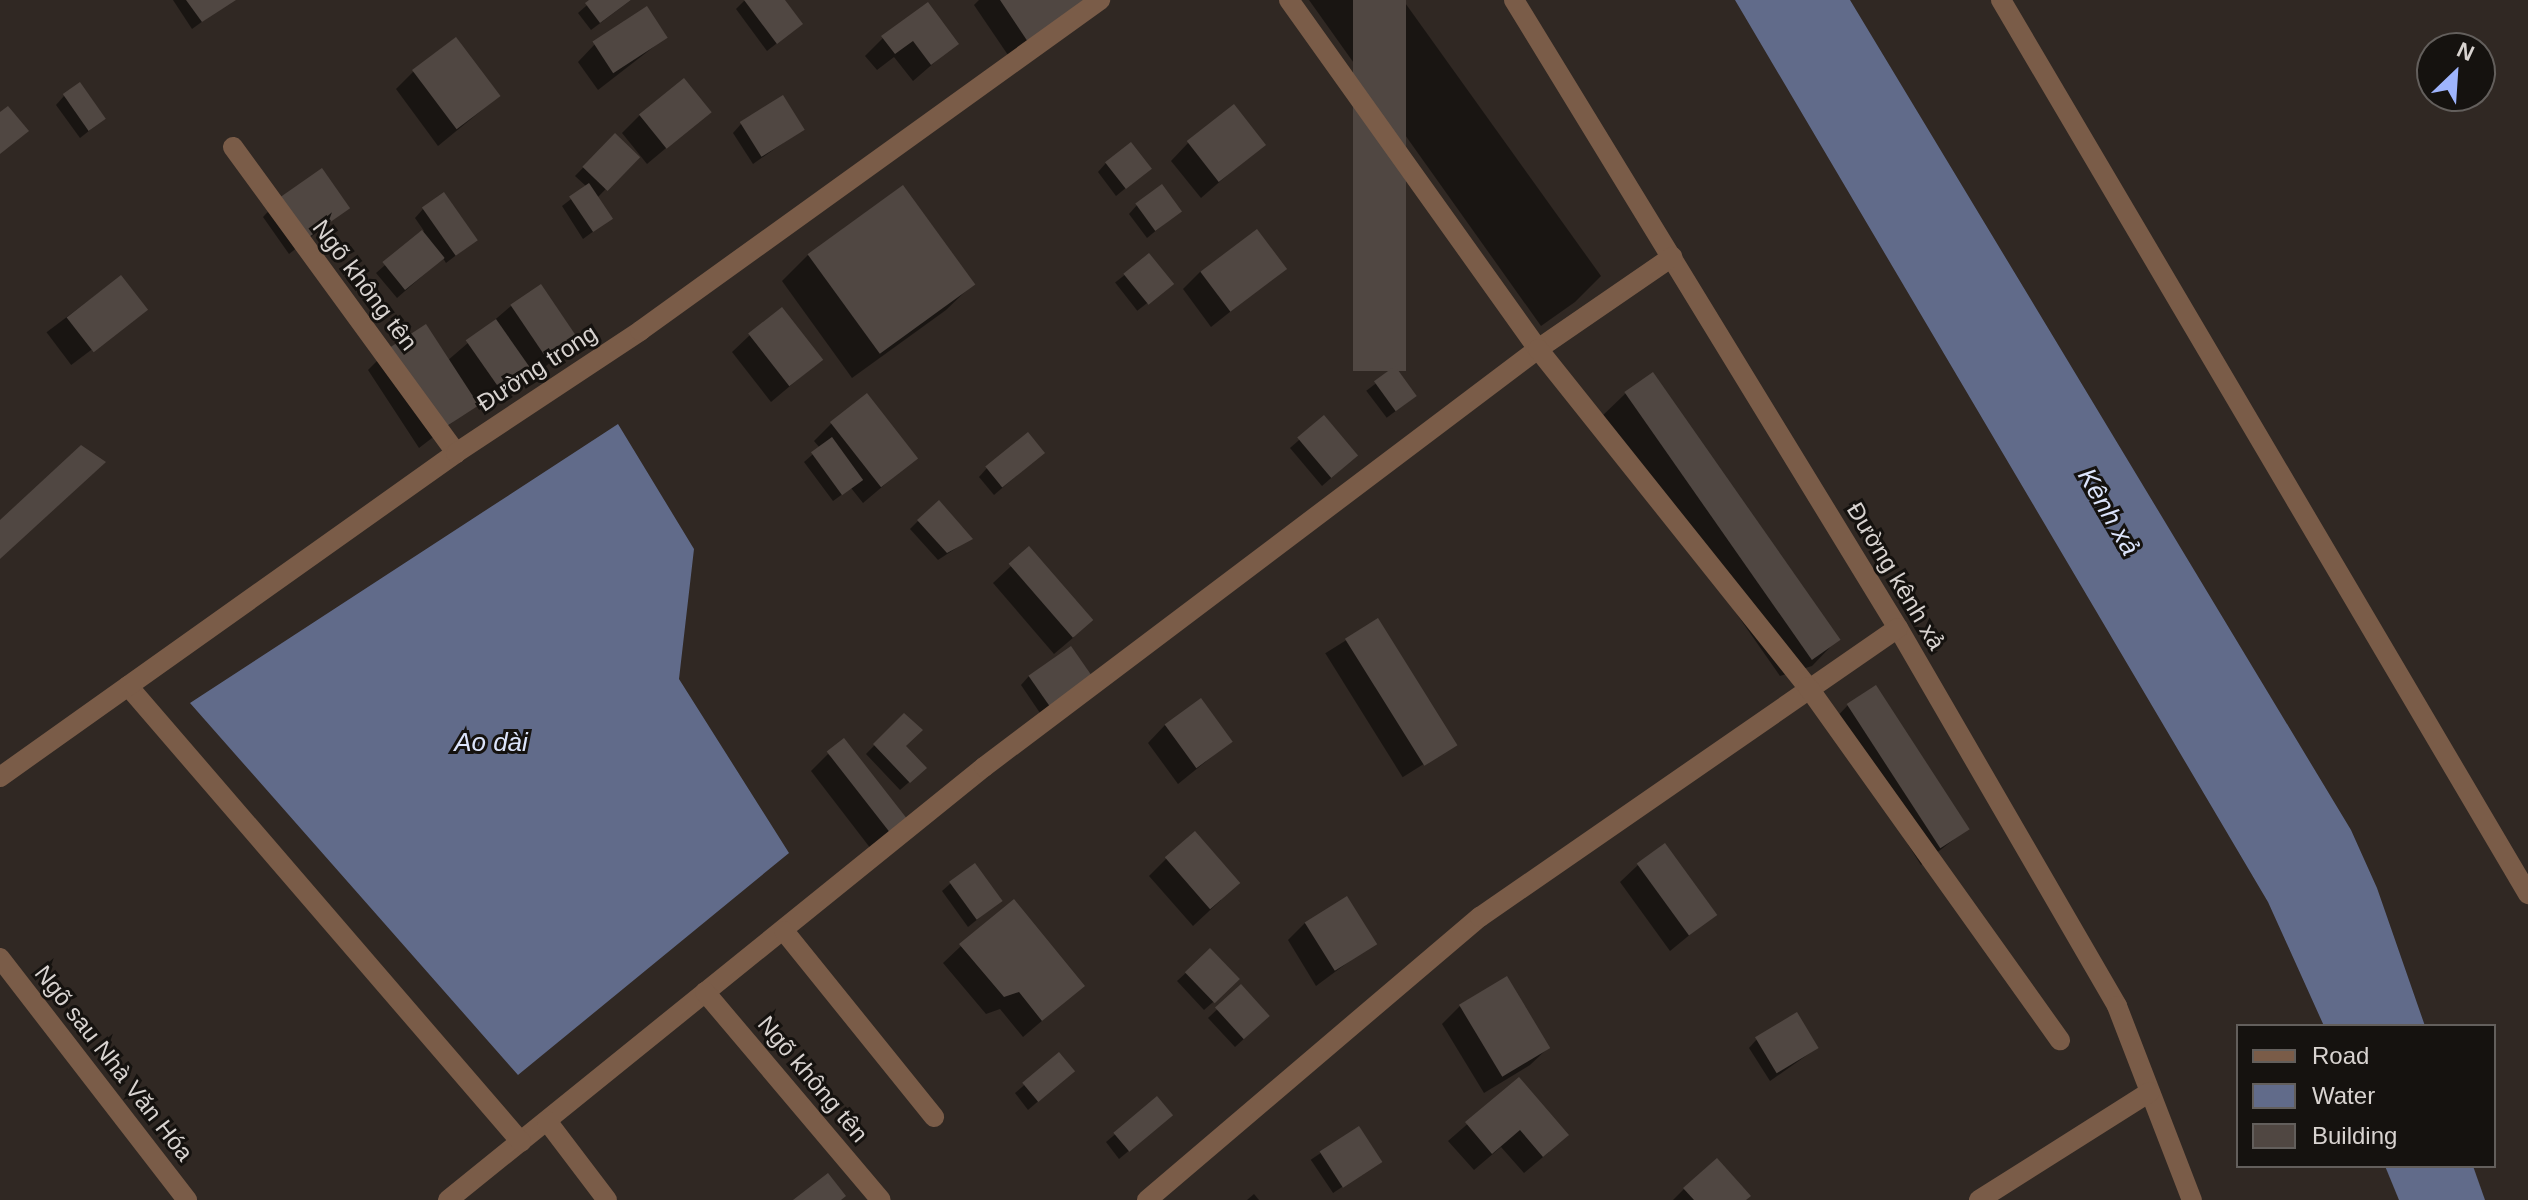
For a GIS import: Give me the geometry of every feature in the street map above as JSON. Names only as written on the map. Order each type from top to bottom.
[{"type":"street","name":"Đường trong","points":[[0,777],[456,453],[640,331],[1100,0]]},
{"type":"street","points":[[1289,0],[1538,349],[1808,687],[2060,1040]]},
{"type":"street","name":"Đường kênh xả","points":[[1514,0],[1898,628],[2117,1006],[2192,1200]]},
{"type":"street","points":[[2001,0],[2528,894]]},
{"type":"street","name":"Ngõ không tên","points":[[233,147],[456,453]]},
{"type":"street","points":[[448,1200],[984,767],[1538,349],[1672,257]]},
{"type":"street","points":[[1147,1200],[1480,917],[1808,687],[1898,628]]},
{"type":"street","points":[[128,686],[521,1142]]},
{"type":"street","points":[[784,931],[934,1117]]},
{"type":"street","name":"Ngõ sau Nhà Văn Hóa","points":[[0,958],[187,1200]]},
{"type":"street","name":"Ngõ không tên","points":[[705,992],[881,1200]]},
{"type":"street","points":[[1979,1200],[2150,1092]]},
{"type":"street","points":[[547,1121],[607,1200]]},
{"type":"water","name":"Kênh xả","points":[[1735,0],[1850,0],[2351,830],[2377,888],[2424,1024],[2323,1024],[2268,902]]},
{"type":"water","name":"Ao dài","points":[[618,424],[694,549],[679,679],[789,853],[518,1075],[190,703]]},
{"type":"water","points":[[2386,1168],[2474,1168],[2485,1200],[2399,1200]]},
{"type":"building","points":[[186,0],[236,0],[202,22]]},
{"type":"building","points":[[589,0],[631,0],[600,23],[585,3]]},
{"type":"building","points":[[744,0],[785,0],[803,24],[777,44]]},
{"type":"building","points":[[1000,0],[1089,0],[1028,42]]},
{"type":"building","points":[[1353,0],[1406,0],[1406,371],[1353,371]]},
{"type":"building","points":[[928,2],[959,44],[931,65],[913,41],[895,54],[881,36]]},
{"type":"building","points":[[647,6],[668,38],[613,73],[592,41]]},
{"type":"building","points":[[456,37],[501,96],[457,129],[412,70]]},
{"type":"building","points":[[684,78],[712,112],[667,149],[639,115]]},
{"type":"building","points":[[80,82],[106,119],[89,131],[63,94]]},
{"type":"building","points":[[783,95],[805,130],[761,157],[740,122]]},
{"type":"building","points":[[1234,104],[1266,145],[1219,182],[1187,141]]},
{"type":"building","points":[[8,106],[29,131],[0,154],[0,112]]},
{"type":"building","points":[[615,133],[640,157],[608,191],[582,167]]},
{"type":"building","points":[[1131,142],[1152,169],[1126,189],[1105,162]]},
{"type":"building","points":[[322,168],[350,208],[308,238],[279,198]]},
{"type":"building","points":[[589,183],[613,219],[593,232],[569,196]]},
{"type":"building","points":[[1162,184],[1182,212],[1155,231],[1135,203]]},
{"type":"building","points":[[903,185],[975,285],[880,354],[808,254]]},
{"type":"building","points":[[444,192],[478,240],[456,256],[422,207]]},
{"type":"building","points":[[1257,229],[1287,269],[1230,312],[1200,272]]},
{"type":"building","points":[[422,230],[445,258],[405,290],[382,262]]},
{"type":"building","points":[[1149,253],[1174,284],[1149,305],[1123,274]]},
{"type":"building","points":[[121,275],[148,310],[94,352],[67,317]]},
{"type":"building","points":[[541,284],[579,340],[548,361],[510,305]]},
{"type":"building","points":[[782,307],[823,360],[789,386],[748,333]]},
{"type":"building","points":[[496,319],[535,375],[505,396],[466,340]]},
{"type":"building","points":[[426,324],[479,405],[437,433],[384,351]]},
{"type":"building","points":[[1395,366],[1417,396],[1396,411],[1374,381]]},
{"type":"building","points":[[1653,372],[1841,640],[1812,660],[1624,392]]},
{"type":"building","points":[[867,393],[918,458],[881,487],[830,422]]},
{"type":"building","points":[[1324,415],[1358,456],[1331,478],[1297,437]]},
{"type":"building","points":[[1028,432],[1045,453],[1002,488],[985,467]]},
{"type":"building","points":[[832,437],[863,480],[842,495],[811,452]]},
{"type":"building","points":[[81,445],[106,462],[0,559],[0,520]]},
{"type":"building","points":[[939,500],[973,539],[947,553],[917,520]]},
{"type":"building","points":[[1029,546],[1093,620],[1073,638],[1009,564]]},
{"type":"building","points":[[1378,618],[1457,745],[1424,766],[1345,639]]},
{"type":"building","points":[[1071,646],[1093,677],[1050,707],[1028,676]]},
{"type":"building","points":[[1876,685],[1970,829],[1940,848],[1847,704]]},
{"type":"building","points":[[1201,698],[1233,742],[1196,768],[1165,724]]},
{"type":"building","points":[[904,713],[923,730],[906,746],[927,768],[910,783],[873,744]]},
{"type":"building","points":[[844,738],[907,819],[890,833],[827,752]]},
{"type":"building","points":[[1195,831],[1240,883],[1210,909],[1165,857]]},
{"type":"building","points":[[1665,843],[1717,915],[1689,936],[1637,864]]},
{"type":"building","points":[[975,863],[1003,901],[977,920],[949,882]]},
{"type":"building","points":[[1347,896],[1377,944],[1335,971],[1305,922]]},
{"type":"building","points":[[1014,899],[1085,986],[1042,1021],[1019,992],[1004,997],[959,944]]},
{"type":"building","points":[[1210,948],[1240,979],[1215,1003],[1185,972]]},
{"type":"building","points":[[1507,976],[1550,1048],[1502,1077],[1459,1005]]},
{"type":"building","points":[[1241,984],[1270,1016],[1244,1039],[1215,1007]]},
{"type":"building","points":[[1797,1012],[1819,1048],[1777,1073],[1755,1037]]},
{"type":"building","points":[[1059,1052],[1075,1071],[1038,1102],[1022,1083]]},
{"type":"building","points":[[1519,1077],[1569,1135],[1543,1157],[1520,1130],[1492,1154],[1465,1122]]},
{"type":"building","points":[[1157,1096],[1173,1115],[1129,1152],[1113,1133]]},
{"type":"building","points":[[1359,1126],[1382,1162],[1343,1188],[1320,1152]]},
{"type":"building","points":[[1717,1158],[1751,1196],[1746,1200],[1694,1200],[1683,1188]]},
{"type":"building","points":[[828,1173],[846,1196],[841,1200],[793,1200]]}]
